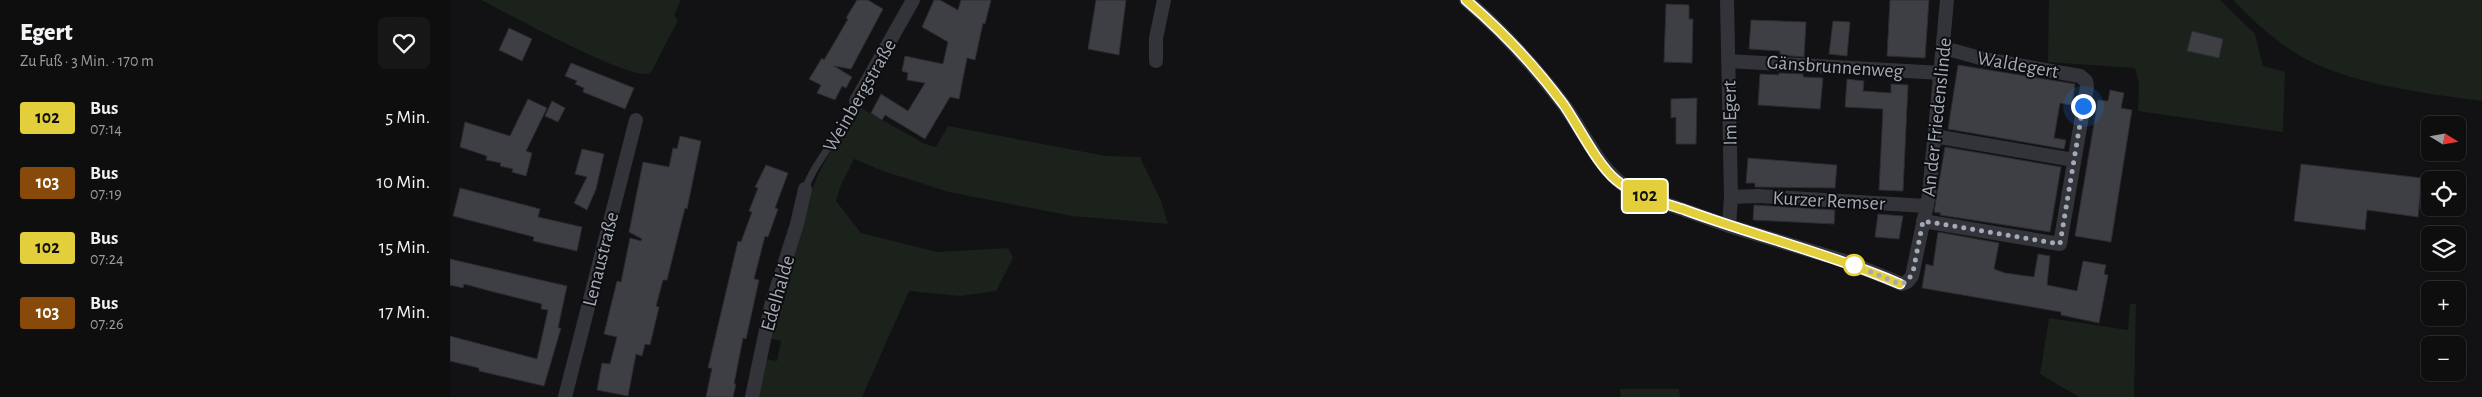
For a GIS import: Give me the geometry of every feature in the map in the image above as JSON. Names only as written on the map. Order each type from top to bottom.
[{"type":"street","name":"Weinbergstraße","points":[[856,101],[913,0]]},
{"type":"street","points":[[1156,61],[1156,38],[1164,0]]},
{"type":"street","points":[[1466,0],[1536,70],[1614,178],[1639,194],[1729,226]]},
{"type":"street","name":"Im Egert","points":[[1727,0],[1729,226]]},
{"type":"street","name":"An der Friedenslinde","points":[[1729,226],[1848,262],[1900,284],[1907,282],[1912,276],[1927,206],[1942,73],[1947,0]]},
{"type":"street","name":"Waldegert","points":[[1923,221],[2060,244],[2087,87],[2083,77],[1984,59],[1944,48]]},
{"type":"street","name":"Gänsbrunnenweg","points":[[1728,61],[1942,73]]},
{"type":"street","name":"Lenaustraße","points":[[565,397],[636,120]]},
{"type":"street","points":[[1934,136],[2074,160]]},
{"type":"street","name":"Edelhalde","points":[[752,397],[771,306],[797,224],[805,189]]},
{"type":"street","name":"Kurzer Remser","points":[[1730,197],[1758,196],[1927,206]]},
{"type":"lane","name":"Weinbergstraße","points":[[805,189],[816,167],[850,114],[856,101]]},
{"type":"shaded area","points":[[481,0],[681,0],[674,16],[678,20],[652,70],[646,74],[633,72],[591,55]]},
{"type":"shaded area","points":[[2049,0],[2220,0],[2255,34],[2263,66],[2285,72],[2283,132],[2138,111],[2139,83],[2135,68],[2048,62]]},
{"type":"shaded area","points":[[2233,0],[2482,0],[2482,101],[2397,88],[2353,78],[2333,71],[2292,51],[2261,27]]},
{"type":"shaded area","points":[[861,108],[925,144],[936,147],[948,126],[1106,156],[1140,157],[1161,201],[1168,224],[1072,216],[949,192],[883,171],[854,159],[841,185],[836,201],[861,233],[937,252],[1008,248],[1013,258],[996,291],[960,296],[909,291],[862,397],[756,397],[764,359],[777,361],[781,341],[768,338],[784,290],[797,236],[812,190],[821,168],[833,147]]},
{"type":"shaded area","points":[[2130,304],[2136,304],[2134,397],[2079,397],[2040,374],[2049,318],[2128,330]]},
{"type":"shaded area","points":[[1620,389],[1679,389],[1680,397],[1621,397]]},
{"type":"building","points":[[857,0],[868,0],[883,9],[851,69],[834,66],[852,77],[846,88],[842,86],[835,100],[817,93],[821,85],[809,79],[822,58],[824,60]]},
{"type":"building","points":[[934,0],[940,0],[958,10],[961,0],[991,0],[985,24],[983,23],[975,60],[967,58],[959,99],[950,97],[925,139],[885,115],[882,120],[871,113],[881,94],[908,111],[925,83],[907,80],[908,73],[902,71],[905,56],[943,64],[948,42],[922,27]]},
{"type":"building","points":[[1096,0],[1126,0],[1119,55],[1088,49]]},
{"type":"building","points":[[1890,0],[1929,0],[1925,58],[1887,56]]},
{"type":"building","points":[[1666,4],[1689,5],[1689,19],[1693,19],[1692,63],[1664,62]]},
{"type":"building","points":[[1751,20],[1806,22],[1804,57],[1780,55],[1780,51],[1749,49]]},
{"type":"building","points":[[1833,21],[1850,22],[1847,56],[1829,54]]},
{"type":"building","points":[[509,28],[532,39],[522,61],[499,50]]},
{"type":"building","points":[[2192,31],[2223,39],[2219,58],[2187,51]]},
{"type":"building","points":[[571,63],[634,88],[625,109],[583,92],[584,88],[575,84],[577,81],[565,76]]},
{"type":"building","points":[[1958,65],[2075,84],[2072,105],[2060,103],[2054,138],[2066,140],[2064,149],[1948,129]]},
{"type":"building","points":[[1779,73],[1803,74],[1803,77],[1823,78],[1820,109],[1758,105],[1760,74],[1779,75]]},
{"type":"building","points":[[1847,79],[1864,81],[1863,91],[1891,93],[1891,84],[1908,85],[1903,191],[1879,190],[1883,109],[1845,107]]},
{"type":"building","points":[[2110,90],[2124,93],[2121,108],[2132,110],[2111,242],[2075,236],[2098,100],[2108,101]]},
{"type":"building","points":[[1697,98],[1696,144],[1676,144],[1676,117],[1671,118],[1671,99]]},
{"type":"building","points":[[528,99],[547,108],[526,151],[532,153],[526,176],[512,172],[513,169],[500,166],[501,163],[486,160],[487,156],[460,147],[465,122],[510,136]]},
{"type":"building","points":[[552,101],[565,108],[558,122],[545,116]]},
{"type":"building","points":[[680,136],[701,141],[687,209],[685,208],[667,280],[663,280],[656,306],[659,307],[650,345],[645,344],[642,356],[636,354],[628,396],[597,390],[602,363],[610,364],[617,337],[604,334],[617,281],[621,282],[630,238],[641,241],[642,239],[629,232],[643,162],[669,167],[673,148],[677,149]]},
{"type":"building","points":[[1945,147],[2061,167],[2050,232],[1940,215],[1941,213],[1934,212]]},
{"type":"building","points":[[582,149],[604,154],[596,189],[587,210],[574,203],[587,177],[575,174]]},
{"type":"building","points":[[1748,158],[1837,165],[1835,188],[1755,187],[1755,183],[1746,183]]},
{"type":"building","points":[[2301,164],[2421,178],[2418,217],[2367,210],[2365,230],[2294,221]]},
{"type":"building","points":[[766,165],[788,173],[775,208],[778,209],[768,237],[765,236],[754,279],[759,280],[746,339],[743,338],[733,397],[706,397],[712,368],[708,368],[738,241],[741,242],[752,212],[749,211],[758,188],[755,187]]},
{"type":"building","points":[[460,188],[540,209],[538,217],[582,227],[577,251],[533,241],[534,237],[453,216]]},
{"type":"building","points":[[1754,205],[1835,210],[1834,224],[1753,220]]},
{"type":"building","points":[[1878,214],[1903,216],[1899,239],[1875,237]]},
{"type":"building","points":[[1938,232],[1999,243],[1994,269],[2005,273],[2034,277],[2038,254],[2050,256],[2047,285],[2077,291],[2083,261],[2106,265],[2104,274],[2108,275],[2099,323],[2061,315],[2061,312],[1922,288],[1926,264],[1933,266]]},
{"type":"building","points":[[450,259],[567,286],[558,328],[561,328],[544,386],[479,371],[479,368],[450,361],[450,336],[537,359],[548,310],[541,309],[542,304],[464,284],[463,288],[450,285]]},
{"type":"bus line","name":"102","points":[[1466,0],[1536,70],[1562,103],[1607,171],[1625,187],[1634,192],[1729,226],[1856,265],[1900,284]]},
{"type":"route","points":[[1854,265],[1904,284],[1911,278],[1913,272],[1923,221],[2060,244],[2083,106]]}]
